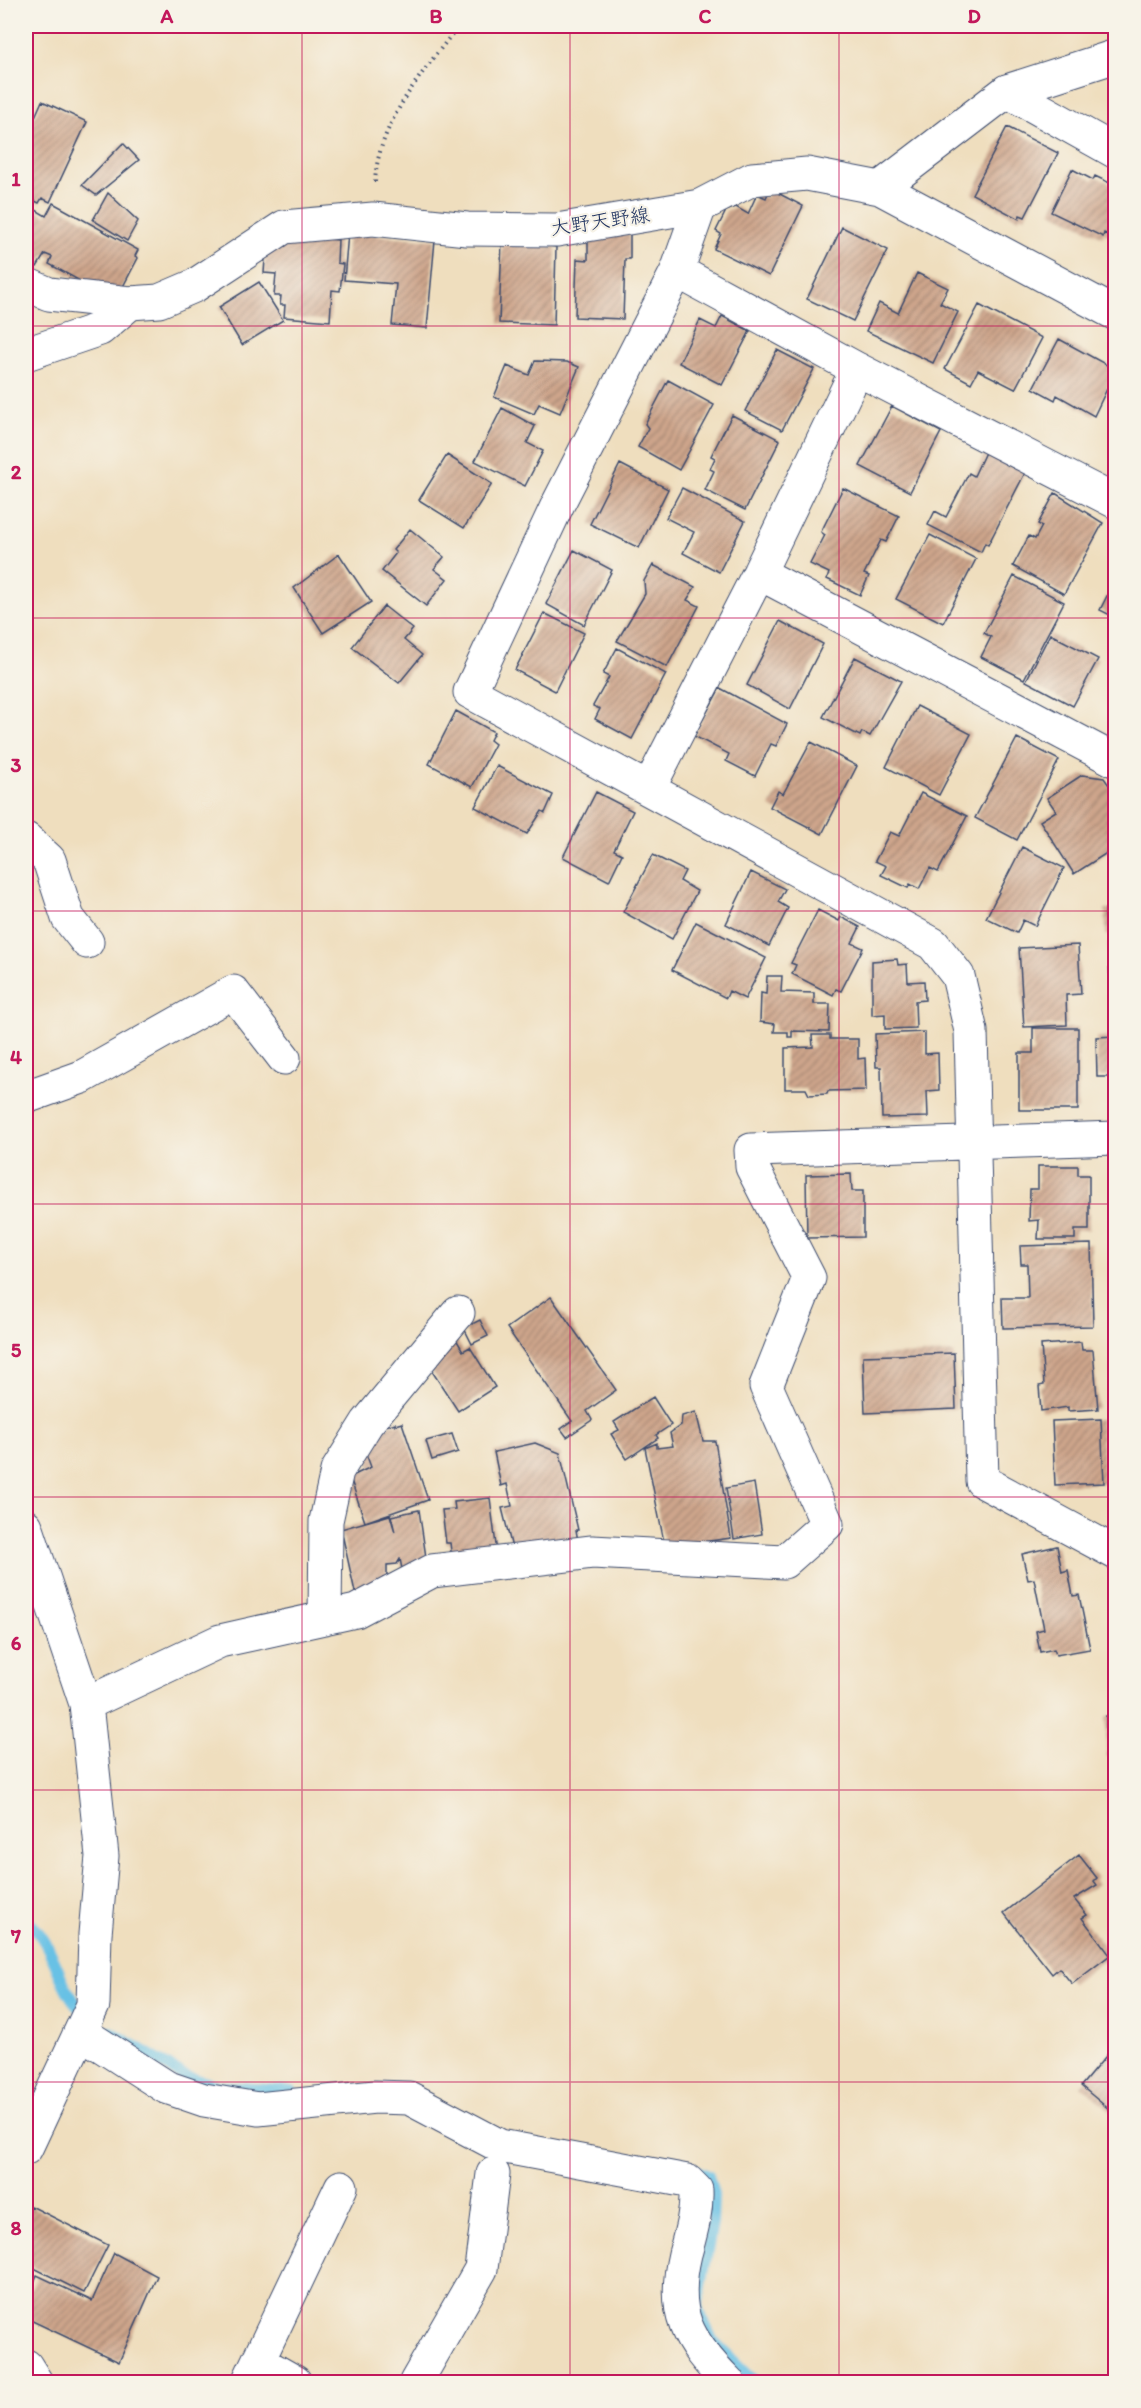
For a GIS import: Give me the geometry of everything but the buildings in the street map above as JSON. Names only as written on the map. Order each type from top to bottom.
[{"type":"street","points":[[880,188],[1006,91],[1116,56]]},
{"type":"street","points":[[1006,91],[1116,152]]},
{"type":"street","name":"大野天野線","points":[[26,284],[49,294],[130,303],[159,301],[194,286],[284,227],[373,219],[467,229],[557,230],[700,206],[752,179],[807,174],[880,188],[1116,314]]},
{"type":"street","points":[[700,206],[676,271],[558,504],[470,692],[933,944],[958,976],[971,1031],[982,1481],[1116,1553]]},
{"type":"street","points":[[676,271],[857,369],[1116,502]]},
{"type":"street","points":[[26,354],[100,328],[130,303]]},
{"type":"street","points":[[649,788],[759,573],[857,369]]},
{"type":"street","points":[[759,573],[1116,761]]},
{"type":"street","points":[[26,840],[49,860],[68,918],[87,942]]},
{"type":"street","points":[[26,1097],[82,1077],[233,992],[284,1058]]},
{"type":"street","points":[[86,1704],[220,1641],[357,1611],[432,1571],[592,1552],[784,1562],[827,1524],[766,1386],[809,1278],[752,1167],[751,1150],[1116,1138]]},
{"type":"street","points":[[325,1617],[326,1521],[337,1472],[367,1423],[458,1313]]},
{"type":"street","points":[[26,1526],[86,1704],[102,1856],[87,2020],[26,2148]]},
{"type":"street","points":[[87,2020],[166,2087],[204,2100],[258,2109],[375,2097],[410,2098],[500,2146],[687,2181],[696,2190],[697,2207],[682,2268],[680,2303],[693,2345],[728,2382]]},
{"type":"street","points":[[416,2382],[481,2269],[493,2174]]},
{"type":"street","points":[[296,2382],[253,2372],[341,2187]]},
{"type":"street","points":[[26,2366],[36,2382]]},
{"type":"path","points":[[373,219],[375,178],[389,125],[406,96],[458,26]]},
{"type":"waterway","points":[[26,1920],[45,1942],[68,1992],[87,2015]]},
{"type":"waterway","points":[[111,2032],[184,2076],[217,2086],[292,2092]]},
{"type":"waterway","points":[[690,2168],[708,2176],[713,2195],[712,2223],[697,2308],[712,2340],[755,2382]]}]
